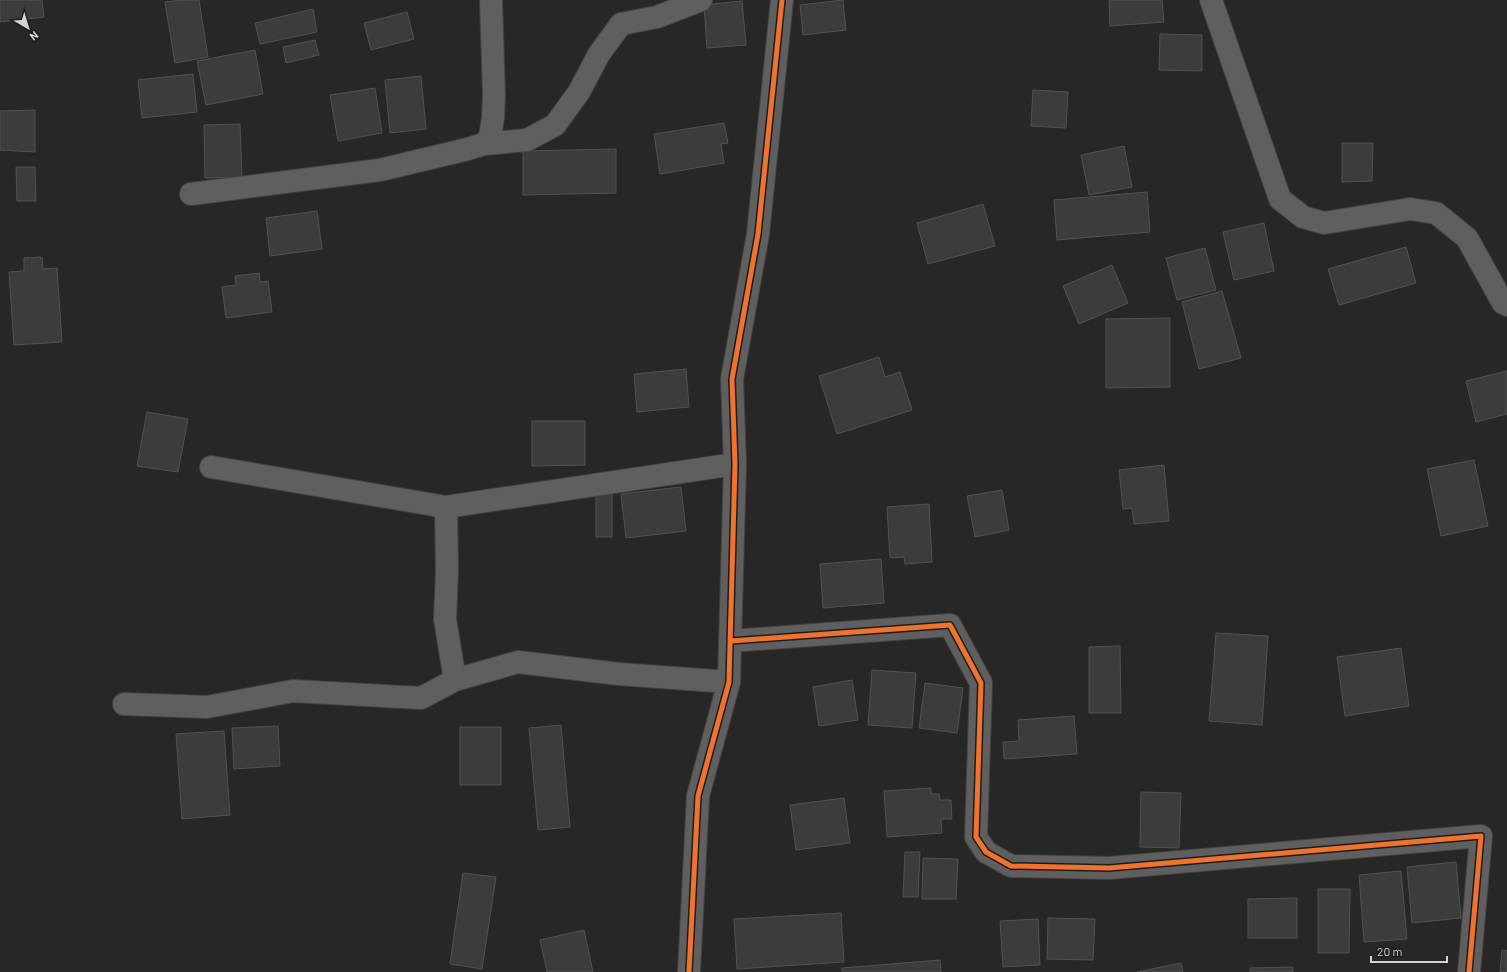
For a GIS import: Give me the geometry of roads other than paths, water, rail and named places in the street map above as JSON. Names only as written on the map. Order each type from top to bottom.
[{"type":"street","points":[[484,144],[490,137],[493,118],[494,90],[491,0]]},
{"type":"street","points":[[191,194],[380,170],[484,144],[527,140],[555,125],[578,92],[599,54],[621,24],[657,17],[700,0]]},
{"type":"street","points":[[689,972],[698,796],[729,682],[735,464],[732,379],[758,234],[782,0]]},
{"type":"street","points":[[1211,0],[1280,199],[1303,217],[1324,223],[1410,209],[1436,212],[1467,238],[1503,303],[1507,305]]},
{"type":"street","points":[[211,467],[446,507],[735,464]]},
{"type":"street","points":[[446,507],[447,571],[445,619],[455,680]]},
{"type":"street","points":[[730,640],[950,625],[981,683],[976,836],[986,852],[1011,866],[1109,868],[1481,836],[1469,972]]},
{"type":"street","points":[[124,704],[207,707],[293,691],[421,698],[455,680],[518,662],[619,674],[729,682]]}]
